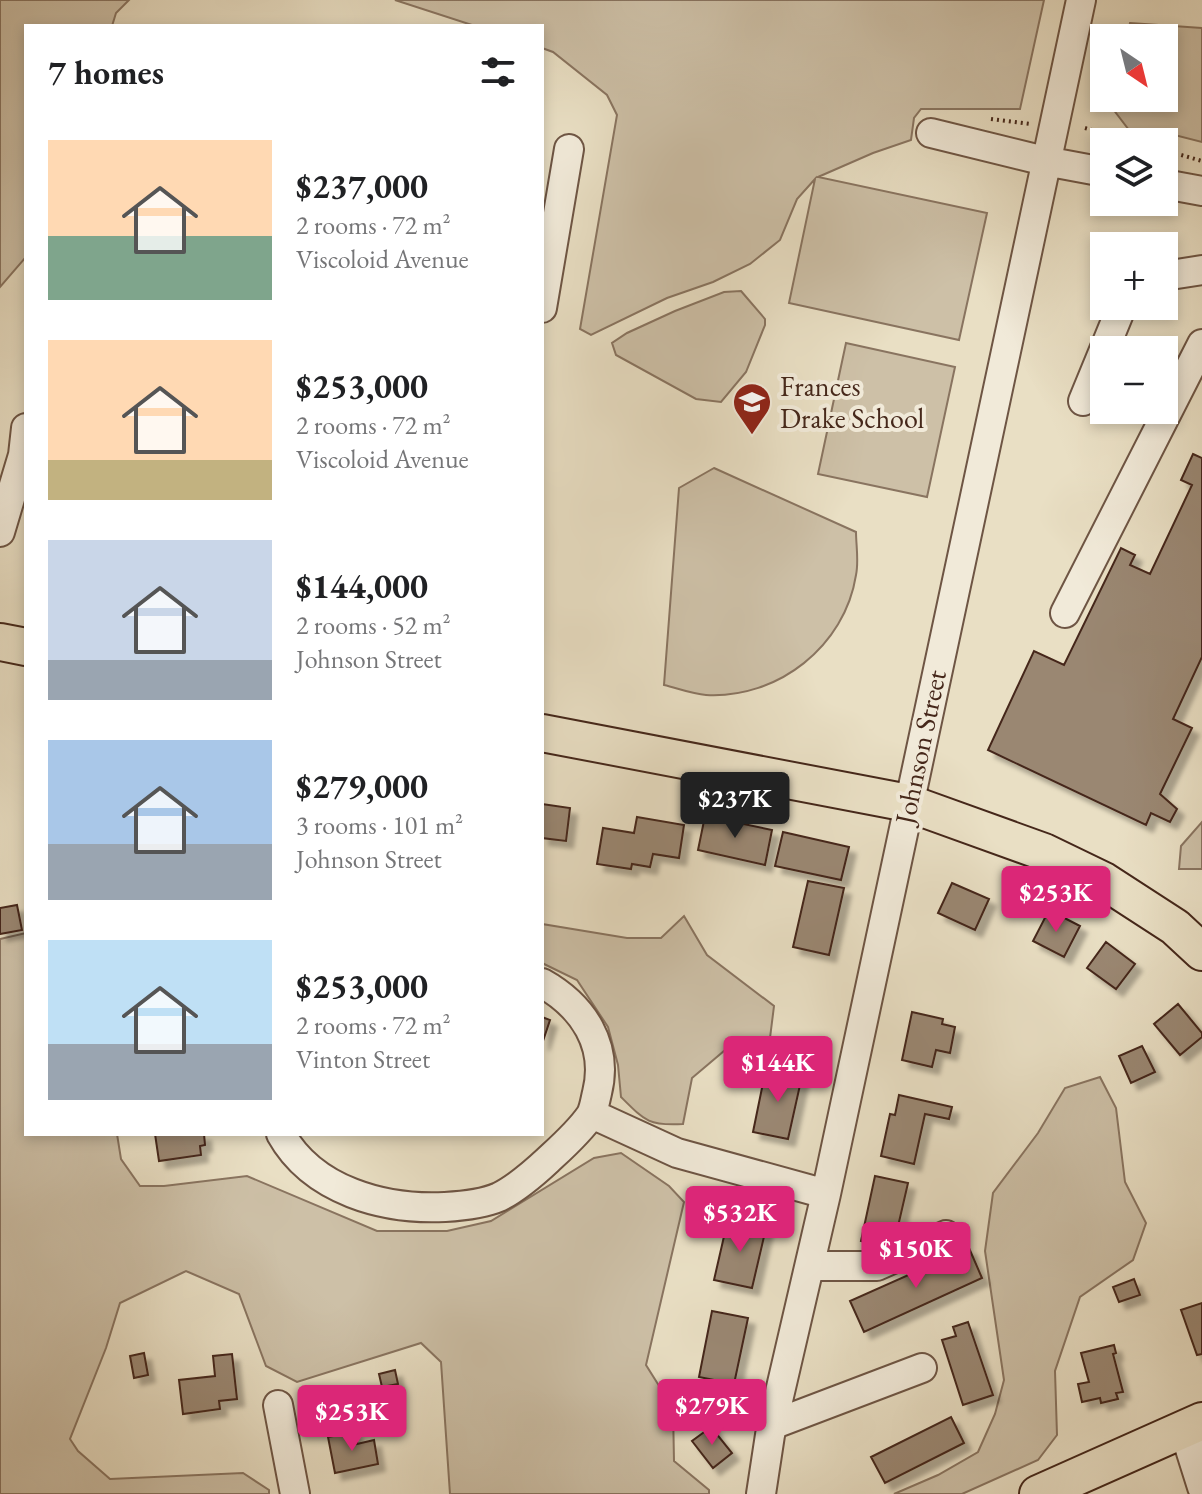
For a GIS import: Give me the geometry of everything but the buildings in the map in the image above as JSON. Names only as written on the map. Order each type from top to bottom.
[{"type":"main road","points":[[0,642],[24,647]]},
{"type":"main road","points":[[544,733],[908,803],[1044,852],[1104,881],[1175,927],[1202,952]]},
{"type":"main road","points":[[1038,1494],[1193,1426]]},
{"type":"street","name":"Johnson Street","points":[[761,1494],[772,1425],[826,1194],[1081,0]]},
{"type":"street","points":[[931,133],[1090,169]]},
{"type":"street","points":[[544,296],[569,149]]},
{"type":"street","points":[[1178,187],[1202,191]]},
{"type":"street","points":[[1178,274],[1202,270]]},
{"type":"street","points":[[1065,613],[1202,344]]},
{"type":"street","points":[[1083,401],[1090,384]]},
{"type":"street","points":[[11,518],[24,451]]},
{"type":"street","points":[[283,1136],[308,1168],[335,1186],[371,1200],[417,1209],[462,1206],[497,1198],[528,1179],[592,1114],[601,1077],[600,1052],[588,1025],[563,995],[544,984]]},
{"type":"street","points":[[592,1114],[677,1153],[826,1194]]},
{"type":"street","points":[[810,1266],[877,1266],[946,1235]]},
{"type":"street","points":[[772,1425],[922,1368]]},
{"type":"street","points":[[278,1405],[295,1494]]},
{"type":"street","points":[[1193,1426],[1202,1487]]},
{"type":"path","points":[[1085,128],[1090,129]]},
{"type":"path","points":[[1178,154],[1202,161]]},
{"type":"shaded area","points":[[0,0],[129,0],[116,13],[113,24],[24,24],[24,259],[0,287]]},
{"type":"shaded area","points":[[395,0],[1044,0],[1020,109],[921,109],[914,118],[911,140],[818,177],[987,213],[959,340],[789,303],[815,179],[797,199],[780,240],[750,264],[713,282],[667,298],[591,335],[580,329],[617,115],[607,95],[553,52],[544,49],[544,24],[469,24]]},
{"type":"shaded area","points":[[1178,26],[1202,28],[1202,142],[1178,136],[1178,128],[1127,128],[1115,112],[1178,112]]},
{"type":"shaded area","points":[[741,291],[765,319],[765,325],[746,372],[721,402],[696,399],[616,355],[612,343],[627,333],[724,292]]},
{"type":"shaded area","points":[[846,343],[955,367],[927,497],[818,474]]},
{"type":"shaded area","points":[[714,468],[856,532],[857,564],[849,601],[838,624],[823,645],[804,663],[782,678],[758,688],[733,694],[706,695],[664,685],[679,488]]},
{"type":"shaded area","points":[[1202,822],[1202,869],[1179,869],[1181,846]]},
{"type":"shaded area","points":[[684,916],[707,955],[774,1006],[770,1038],[724,1051],[692,1078],[683,1124],[648,1120],[621,1097],[618,1065],[608,1027],[577,980],[544,964],[544,924],[627,938],[661,938]]},
{"type":"shaded area","points":[[24,933],[24,1136],[117,1136],[121,1159],[140,1186],[247,1176],[377,1231],[447,1231],[491,1221],[594,1158],[621,1153],[669,1186],[684,1202],[646,1365],[673,1408],[674,1461],[709,1490],[709,1494],[450,1494],[441,1362],[421,1343],[297,1382],[266,1366],[239,1294],[186,1271],[120,1303],[70,1439],[78,1451],[110,1479],[243,1473],[269,1490],[269,1494],[0,1494],[0,939]]},
{"type":"shaded area","points":[[1100,1077],[1116,1108],[1125,1182],[1146,1223],[1133,1260],[1080,1297],[1055,1371],[1057,1435],[1038,1460],[962,1494],[894,1494],[938,1475],[978,1452],[995,1414],[1004,1380],[985,1251],[993,1193],[1038,1133],[1065,1088]]},
{"type":"place","name":"Frances Drake School","points":[[752,436]]}]
